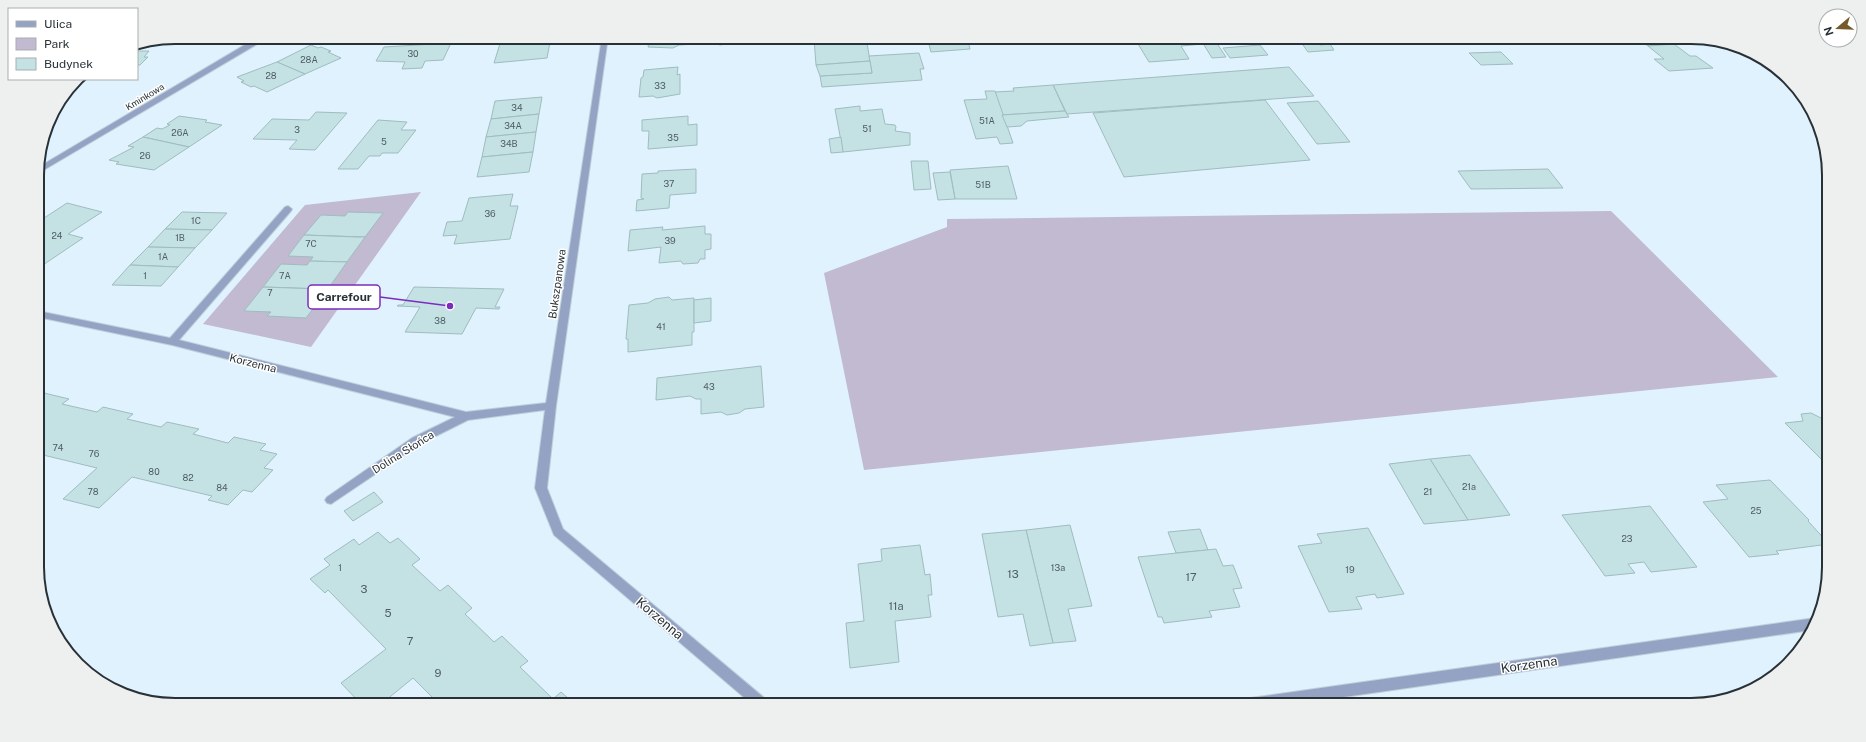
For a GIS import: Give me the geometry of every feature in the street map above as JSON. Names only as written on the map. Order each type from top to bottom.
[{"type":"street","name":"Kminkowa","points":[[44,168],[254,44]]},
{"type":"street","name":"Bukszpanowa","points":[[558,532],[541,488],[551,406],[604,44]]},
{"type":"street","points":[[172,342],[288,208]]},
{"type":"street","name":"Korzenna","points":[[44,315],[172,342],[466,416]]},
{"type":"street","name":"Dolina Słońca","points":[[331,500],[416,441],[466,416],[551,406]]},
{"type":"street","name":"Korzenna","points":[[558,532],[755,698]]},
{"type":"street","name":"Korzenna","points":[[1293,698],[1809,625]]},
{"type":"green space","points":[[421,192],[311,347],[203,324],[305,205]]},
{"type":"green space","points":[[1611,211],[1778,377],[864,470],[824,273],[947,227],[947,219]]},
{"type":"building","points":[[451,44],[443,60],[425,61],[422,68],[402,69],[405,62],[376,61],[384,47]]},
{"type":"building","points":[[500,44],[550,44],[547,58],[494,63]]},
{"type":"building","points":[[649,44],[697,44],[679,45],[673,48],[648,47]]},
{"type":"building","points":[[814,44],[867,44],[870,61],[816,65]]},
{"type":"building","points":[[929,44],[969,44],[970,49],[931,52]]},
{"type":"building","points":[[1138,44],[1203,44],[1181,46],[1189,59],[1149,62]]},
{"type":"building","points":[[1203,44],[1217,44],[1226,57],[1212,58]]},
{"type":"building","points":[[1302,44],[1330,44],[1334,50],[1308,52]]},
{"type":"building","points":[[1645,44],[1674,44],[1648,46]]},
{"type":"building","points":[[1674,44],[1690,56],[1696,56],[1713,68],[1669,71],[1654,59],[1664,59],[1648,46]]},
{"type":"building","points":[[311,45],[331,51],[328,52],[341,58],[305,74],[277,62]]},
{"type":"building","points":[[1260,45],[1268,55],[1230,58],[1223,48]]},
{"type":"building","points":[[138,51],[149,51],[144,57],[148,57],[140,65],[138,65]]},
{"type":"building","points":[[1501,52],[1513,64],[1481,65],[1469,53]]},
{"type":"building","points":[[919,53],[924,69],[920,69],[922,80],[822,87],[820,76],[872,73],[869,56]]},
{"type":"building","points":[[870,61],[872,73],[820,76],[816,65]]},
{"type":"building","points":[[277,62],[305,74],[267,92],[241,82],[244,81],[237,77]]},
{"type":"building","points":[[678,67],[677,75],[680,74],[680,94],[657,98],[653,96],[639,97],[641,78],[643,77],[644,70]]},
{"type":"building","points":[[1289,67],[1314,96],[1067,114],[1053,85]]},
{"type":"building","points":[[1053,85],[1065,111],[1002,115],[994,92],[1014,91],[1013,88]]},
{"type":"building","points":[[985,91],[995,91],[1013,143],[1000,144],[997,137],[976,139],[964,100],[987,99]]},
{"type":"building","points":[[542,97],[539,114],[491,119],[495,101]]},
{"type":"building","points":[[1265,100],[1310,160],[1124,177],[1093,113]]},
{"type":"building","points":[[1318,101],[1350,142],[1317,144],[1287,103]]},
{"type":"building","points":[[860,106],[860,111],[882,109],[885,124],[895,125],[895,131],[910,133],[910,145],[843,152],[835,109]]},
{"type":"building","points":[[1065,111],[1069,117],[1027,121],[1021,126],[1007,127],[1002,115]]},
{"type":"building","points":[[316,112],[347,113],[315,150],[289,149],[297,140],[253,139],[272,119],[309,120]]},
{"type":"building","points":[[539,114],[536,132],[486,137],[491,119]]},
{"type":"building","points":[[179,116],[207,120],[205,122],[222,125],[189,147],[143,137],[157,128],[162,129],[170,125],[167,124]]},
{"type":"building","points":[[688,116],[688,125],[697,124],[697,145],[648,149],[649,131],[642,131],[642,120]]},
{"type":"building","points":[[378,120],[407,122],[401,130],[416,130],[398,153],[382,153],[380,156],[369,156],[358,169],[338,169]]},
{"type":"building","points":[[536,132],[533,152],[482,157],[486,137]]},
{"type":"building","points":[[143,137],[189,147],[154,170],[116,164],[119,162],[109,160],[134,147],[128,146]]},
{"type":"building","points":[[841,137],[843,152],[831,153],[829,139]]},
{"type":"building","points":[[533,152],[529,172],[477,177],[482,157]]},
{"type":"building","points":[[911,161],[928,161],[931,189],[914,190]]},
{"type":"building","points":[[1008,166],[1017,199],[955,199],[950,170]]},
{"type":"building","points":[[696,169],[696,193],[670,195],[669,208],[636,211],[637,200],[644,199],[641,198],[642,174],[658,173],[658,171]]},
{"type":"building","points":[[1548,169],[1563,188],[1471,189],[1458,171]]},
{"type":"building","points":[[950,172],[955,199],[938,200],[933,173]]},
{"type":"building","points":[[513,194],[510,206],[518,206],[510,239],[454,244],[457,235],[443,236],[447,222],[462,221],[469,198]]},
{"type":"building","points":[[67,203],[102,212],[68,234],[83,238],[44,264],[44,218]]},
{"type":"building","points":[[182,212],[227,213],[212,230],[165,229]]},
{"type":"building","points":[[348,212],[383,213],[365,237],[304,235],[321,215],[345,216]]},
{"type":"building","points":[[705,226],[705,234],[711,234],[711,249],[705,250],[705,259],[700,259],[698,263],[683,264],[681,261],[659,263],[661,247],[628,251],[630,230],[663,227],[662,230]]},
{"type":"building","points":[[165,229],[212,230],[195,248],[148,247]]},
{"type":"building","points":[[304,235],[365,237],[347,262],[310,261],[313,257],[288,256]]},
{"type":"building","points":[[148,247],[195,248],[178,267],[130,265]]},
{"type":"building","points":[[310,261],[347,262],[328,289],[263,287],[281,264],[307,265]]},
{"type":"building","points":[[130,265],[178,267],[161,286],[112,285]]},
{"type":"building","points":[[263,287],[328,289],[306,318],[267,316],[271,312],[244,311]]},
{"type":"building","points":[[414,287],[504,289],[495,307],[500,307],[499,309],[476,308],[462,334],[405,332],[420,307],[397,306],[403,305]]},
{"type":"building","points":[[669,297],[672,300],[694,298],[694,332],[692,332],[692,345],[628,352],[628,339],[626,339],[629,305],[648,303],[655,299]]},
{"type":"building","points":[[711,298],[711,321],[694,323],[694,300]]},
{"type":"building","points":[[761,366],[764,407],[745,409],[739,413],[727,415],[721,412],[701,414],[701,399],[696,399],[690,396],[656,400],[657,378]]},
{"type":"building","points":[[44,393],[69,399],[62,404],[97,412],[103,407],[133,414],[127,419],[161,427],[167,422],[199,429],[193,434],[228,443],[234,437],[266,444],[260,450],[277,454],[264,468],[273,470],[252,492],[243,490],[228,505],[208,500],[212,496],[132,477],[99,508],[63,499],[97,468],[44,455]]},
{"type":"building","points":[[1811,413],[1822,418],[1822,460],[1785,423],[1803,421],[1801,414]]},
{"type":"building","points":[[1470,455],[1510,515],[1468,520],[1430,459]]},
{"type":"building","points":[[1430,459],[1468,520],[1424,524],[1389,464]]},
{"type":"building","points":[[1770,480],[1809,520],[1808,521],[1822,536],[1822,545],[1776,551],[1779,554],[1749,557],[1703,502],[1728,499],[1716,485]]},
{"type":"building","points":[[374,492],[383,502],[353,521],[344,511]]},
{"type":"building","points":[[1650,506],[1697,567],[1651,572],[1644,562],[1628,564],[1635,573],[1605,576],[1562,515]]},
{"type":"building","points":[[1070,525],[1092,606],[1068,609],[1076,641],[1053,643],[1026,530]]},
{"type":"building","points":[[1368,528],[1404,594],[1377,598],[1375,594],[1356,597],[1362,609],[1329,612],[1298,546],[1322,543],[1317,534]]},
{"type":"building","points":[[1200,529],[1208,550],[1176,553],[1168,532]]},
{"type":"building","points":[[1026,530],[1053,643],[1030,646],[1023,614],[998,617],[982,534]]},
{"type":"building","points":[[378,532],[390,543],[398,538],[420,559],[412,565],[440,591],[448,585],[472,608],[465,614],[494,642],[502,636],[528,661],[520,667],[552,698],[433,698],[413,678],[389,698],[355,698],[341,683],[386,649],[328,590],[325,593],[310,579],[330,565],[324,559],[354,539],[359,545]]},
{"type":"building","points":[[920,545],[925,575],[930,574],[932,595],[928,595],[931,617],[895,621],[899,662],[850,668],[846,623],[864,621],[858,564],[882,561],[881,549]]},
{"type":"building","points":[[1216,549],[1223,566],[1233,565],[1242,588],[1233,589],[1240,607],[1209,611],[1212,617],[1164,623],[1162,617],[1158,617],[1138,557]]},
{"type":"building","points":[[561,692],[568,698],[554,698]]},
{"type":"place","name":"Carrefour","points":[[450,306]]}]
